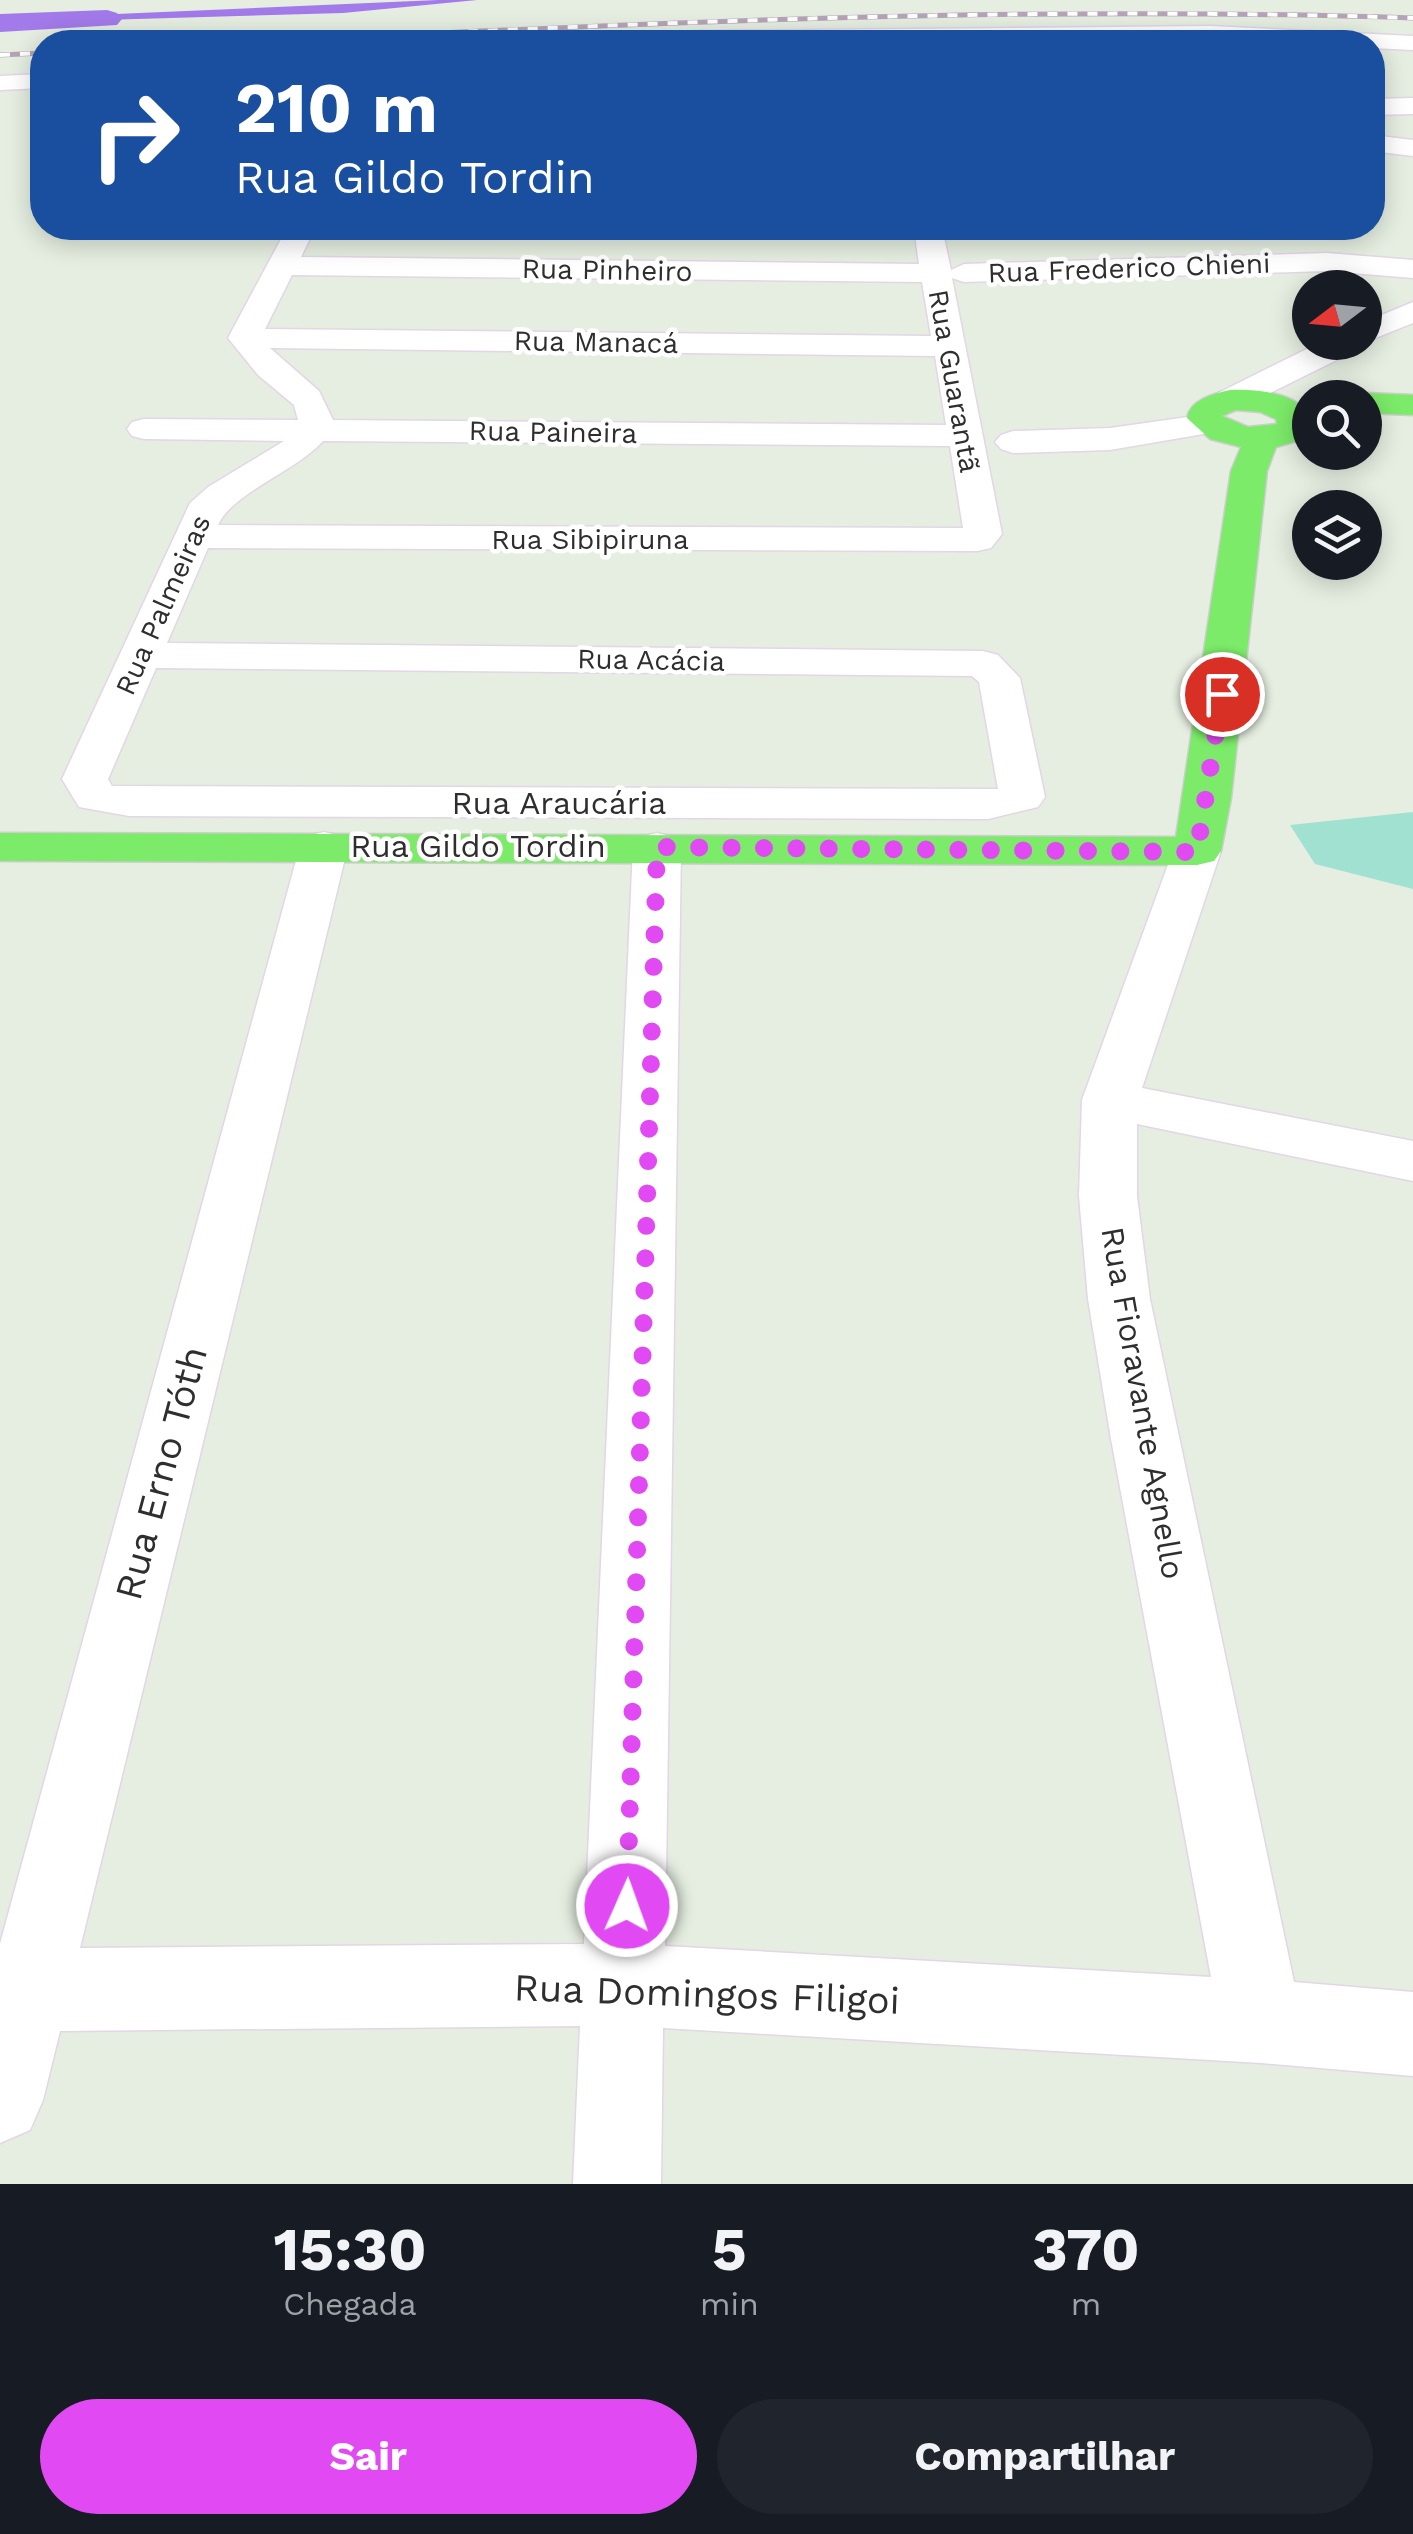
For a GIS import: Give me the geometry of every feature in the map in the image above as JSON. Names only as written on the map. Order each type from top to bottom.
[{"type":"main road","points":[[1219,412],[1258,401],[1286,418]]},
{"type":"main road","points":[[1382,404],[1413,405]]},
{"type":"main road","name":"Rua Fioravante Agnello","points":[[1197,852],[1208,798],[1249,470],[1286,418]]},
{"type":"main road","name":"Rua Gildo Tordin","points":[[0,847],[1197,852]]},
{"type":"street","points":[[1385,42],[1413,43]]},
{"type":"street","points":[[0,83],[30,82]]},
{"type":"street","points":[[1385,107],[1413,106]]},
{"type":"street","points":[[1385,145],[1413,148]]},
{"type":"street","points":[[294,240],[244,338],[268,366],[312,404],[316,420],[312,430]]},
{"type":"street","name":"Rua Guarantã","points":[[934,240],[949,273],[947,346],[983,534]]},
{"type":"street","points":[[1173,240],[1240,263]]},
{"type":"street","name":"Rua Frederico Chieni","points":[[949,273],[1327,262],[1413,269]]},
{"type":"street","name":"Rua Pinheiro","points":[[280,266],[949,273]]},
{"type":"street","points":[[1382,326],[1413,311]]},
{"type":"street","name":"Rua Manacá","points":[[244,338],[947,346]]},
{"type":"street","points":[[1013,442],[1110,439],[1219,412],[1315,360]]},
{"type":"street","name":"Rua Paineira","points":[[144,429],[963,436]]},
{"type":"street","name":"Rua Palmeiras","points":[[130,802],[95,797],[85,779],[209,502],[302,447],[312,430]]},
{"type":"street","name":"Rua Sibipiruna","points":[[193,536],[968,542],[983,534]]},
{"type":"street","name":"Rua Acácia","points":[[142,655],[983,664],[999,678],[1022,797],[988,805]]},
{"type":"street","name":"Rua Araucária","points":[[130,802],[988,805]]},
{"type":"street","name":"Rua Erno Tóth","points":[[0,2100],[14,1990],[324,846]]},
{"type":"street","points":[[617,2184],[657,847]]},
{"type":"street","name":"Rua Fioravante Agnello","points":[[1197,852],[1110,1100],[1108,1196],[1120,1299],[1260,2021]]},
{"type":"street","points":[[1110,1100],[1413,1161]]},
{"type":"street","name":"Rua Domingos Filigoi","points":[[14,1990],[625,1985],[1260,2021],[1413,2034]]},
{"type":"shaded area","points":[[477,0],[343,13],[0,23],[0,19]]},
{"type":"shaded area","points":[[1413,812],[1413,889],[1315,864],[1290,825]]},
{"type":"waterway","points":[[0,23],[107,19]]},
{"type":"railway","points":[[524,30],[976,15],[1413,18]]},
{"type":"railway","points":[[0,55],[30,54]]},
{"type":"route","points":[[627,1906],[657,847],[1197,852],[1222,694]]}]
